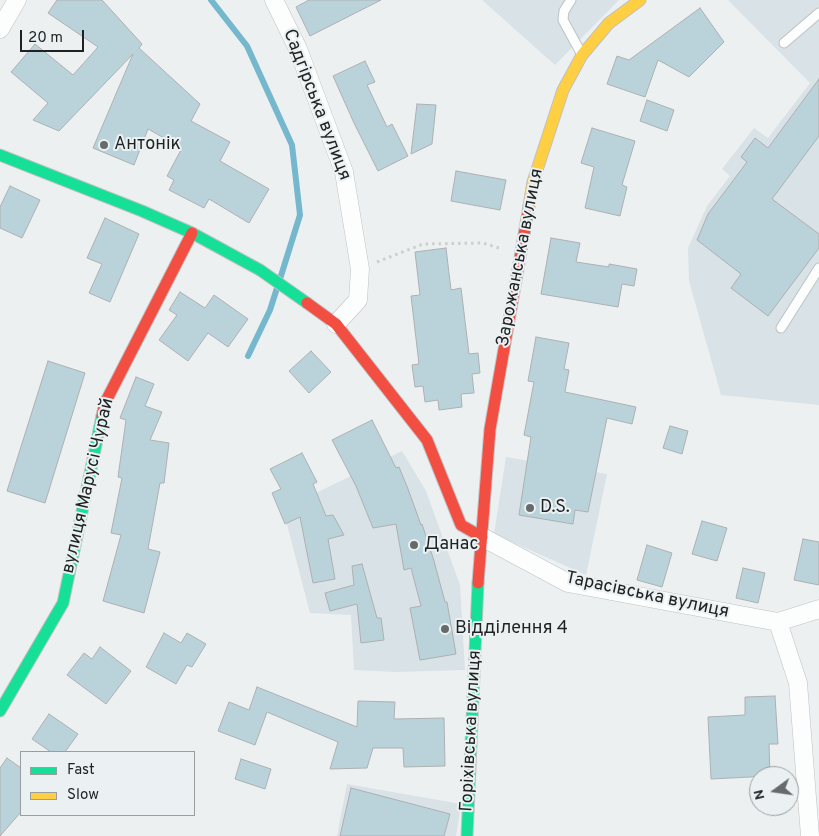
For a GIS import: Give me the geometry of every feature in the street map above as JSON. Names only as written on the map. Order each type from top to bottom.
[{"type":"street","points":[[0,29],[17,0]]},
{"type":"street","name":"Садгірська вулиця","points":[[274,0],[298,49],[344,172],[360,269],[358,300],[336,324]]},
{"type":"street","name":"Зарожанська вулиця","points":[[490,429],[533,182],[562,90],[582,55],[609,23],[640,0]]},
{"type":"street","points":[[0,155],[142,211],[192,233],[260,270],[336,324],[427,440],[461,525],[482,537]]},
{"type":"street","name":"вулиця Марусі Чурай","points":[[0,711],[63,603],[105,403],[192,233]]},
{"type":"street","name":"Горіхівська вулиця","points":[[467,836],[474,708],[477,603],[490,429]]},
{"type":"street","name":"Тарасівська вулиця","points":[[482,537],[568,583],[778,622],[819,609]]},
{"type":"street","points":[[778,622],[798,683],[810,836]]},
{"type":"lane","points":[[571,0],[564,11],[563,20],[582,55]]},
{"type":"lane","points":[[784,44],[819,13]]},
{"type":"lane","points":[[781,328],[819,268]]},
{"type":"path","points":[[360,269],[423,244],[483,243],[521,253]]},
{"type":"shaded area","points":[[482,0],[619,0],[555,65]]},
{"type":"shaded area","points":[[728,0],[819,0],[819,405],[721,395],[689,281],[688,248],[707,206],[730,176],[722,169],[754,128],[768,138],[810,83]]},
{"type":"shaded area","points":[[402,451],[426,491],[460,585],[465,670],[395,672],[354,670],[351,615],[310,613],[283,509]]},
{"type":"shaded area","points":[[506,457],[607,474],[586,575],[494,534]]},
{"type":"shaded area","points":[[347,784],[461,804],[456,836],[337,836]]},
{"type":"building","points":[[57,0],[102,0],[142,44],[139,48],[200,104],[191,121],[230,142],[220,161],[269,189],[249,223],[209,199],[204,208],[169,190],[174,180],[167,176],[182,148],[148,129],[134,165],[93,148],[133,54],[59,131],[33,120],[48,103],[11,72],[35,44],[73,75],[98,47],[48,13]]},
{"type":"building","points":[[309,0],[381,0],[310,36],[296,7]]},
{"type":"building","points":[[700,8],[724,42],[689,77],[658,60],[645,97],[607,84],[617,56],[629,60]]},
{"type":"building","points":[[365,61],[375,82],[367,85],[387,127],[392,124],[408,156],[378,171],[333,76]]},
{"type":"building","points":[[819,79],[819,136],[772,199],[819,234],[819,248],[768,316],[731,288],[741,274],[697,240],[708,214],[747,162],[741,157],[755,138],[768,148]]},
{"type":"building","points":[[647,100],[674,110],[667,131],[640,121]]},
{"type":"building","points":[[417,104],[436,105],[432,144],[411,154]]},
{"type":"building","points":[[592,128],[635,141],[622,185],[627,187],[620,216],[585,208],[594,167],[581,163]]},
{"type":"building","points":[[456,171],[506,180],[500,210],[451,201]]},
{"type":"building","points":[[10,186],[40,200],[22,238],[0,228],[0,207]]},
{"type":"building","points":[[105,218],[139,234],[110,302],[89,293],[102,264],[87,258]]},
{"type":"building","points":[[551,238],[580,243],[576,262],[609,267],[609,264],[637,269],[634,286],[622,284],[618,307],[541,294]]},
{"type":"building","points":[[446,248],[451,290],[461,288],[469,354],[478,353],[480,373],[472,374],[474,393],[461,394],[462,407],[439,410],[438,400],[425,402],[423,386],[415,387],[412,365],[419,364],[411,296],[420,295],[415,252]]},
{"type":"building","points":[[180,292],[205,308],[214,295],[248,319],[228,347],[208,333],[188,361],[159,340],[177,315],[169,310]]},
{"type":"building","points":[[536,337],[569,343],[564,369],[569,370],[565,392],[636,407],[632,424],[607,418],[588,512],[575,510],[573,524],[519,515],[531,437],[524,435],[534,382],[528,381]]},
{"type":"building","points":[[311,351],[331,372],[309,393],[289,371]]},
{"type":"building","points":[[48,361],[85,373],[45,503],[7,491]]},
{"type":"building","points":[[136,377],[154,384],[145,406],[162,412],[150,440],[169,443],[164,483],[160,483],[148,549],[160,552],[144,613],[103,601],[121,535],[111,533],[122,478],[118,477],[126,420],[120,418]]},
{"type":"building","points":[[372,420],[396,468],[399,467],[422,524],[445,602],[447,602],[456,654],[420,660],[410,608],[421,606],[411,568],[404,570],[396,524],[373,528],[356,486],[332,440]]},
{"type":"building","points":[[670,426],[688,431],[682,454],[663,448]]},
{"type":"building","points":[[302,453],[317,482],[313,484],[326,516],[333,515],[344,535],[328,539],[335,579],[313,583],[300,517],[285,524],[272,493],[281,489],[270,469]]},
{"type":"building","points":[[702,521],[727,528],[717,561],[692,554]]},
{"type":"building","points":[[803,539],[819,542],[819,585],[794,580]]},
{"type":"building","points":[[647,545],[672,553],[662,587],[637,580]]},
{"type":"building","points":[[362,564],[377,618],[381,618],[384,640],[361,643],[357,604],[330,611],[325,593],[354,585],[352,566]]},
{"type":"building","points":[[743,568],[765,573],[758,603],[736,598]]},
{"type":"building","points":[[164,633],[181,643],[187,633],[206,644],[192,667],[187,665],[176,684],[146,667]]},
{"type":"building","points":[[100,647],[131,671],[106,704],[67,675],[84,653],[92,659]]},
{"type":"building","points":[[257,687],[357,727],[358,701],[395,702],[394,719],[444,718],[445,766],[404,767],[403,748],[373,748],[367,768],[330,769],[338,742],[267,712],[255,745],[218,731],[229,702],[249,710]]},
{"type":"building","points":[[775,696],[778,744],[769,744],[770,766],[749,766],[749,777],[711,779],[708,717],[745,715],[745,697]]},
{"type":"building","points":[[49,714],[78,734],[66,751],[50,751],[32,739]]},
{"type":"building","points":[[7,758],[20,767],[20,813],[0,836],[0,768]]},
{"type":"building","points":[[241,759],[271,769],[265,789],[235,779]]},
{"type":"building","points":[[351,788],[450,814],[444,836],[340,836]]},
{"type":"waterway","points":[[211,0],[247,46],[292,145],[300,215],[280,279]]},
{"type":"waterway","points":[[248,356],[270,310],[277,288]]},
{"type":"traffic: fast","points":[[0,155],[142,211],[192,233],[260,270],[307,303]]},
{"type":"traffic: fast","points":[[0,711],[63,603],[102,416]]},
{"type":"traffic: fast","points":[[467,836],[478,583]]},
{"type":"traffic: slow","points":[[529,206],[533,182],[563,90],[582,55],[609,23],[640,0]]},
{"type":"traffic: jam","points":[[478,583],[490,429],[529,206]]},
{"type":"traffic: jam","points":[[102,416],[105,403],[192,233]]},
{"type":"traffic: jam","points":[[307,303],[336,324],[427,440],[461,525],[482,537]]},
{"type":"place","name":"Антонік","points":[[104,145]]},
{"type":"place","name":"D.S.","points":[[530,508]]},
{"type":"place","name":"Данас","points":[[414,545]]},
{"type":"place","name":"Відділення 4","points":[[445,629]]}]
